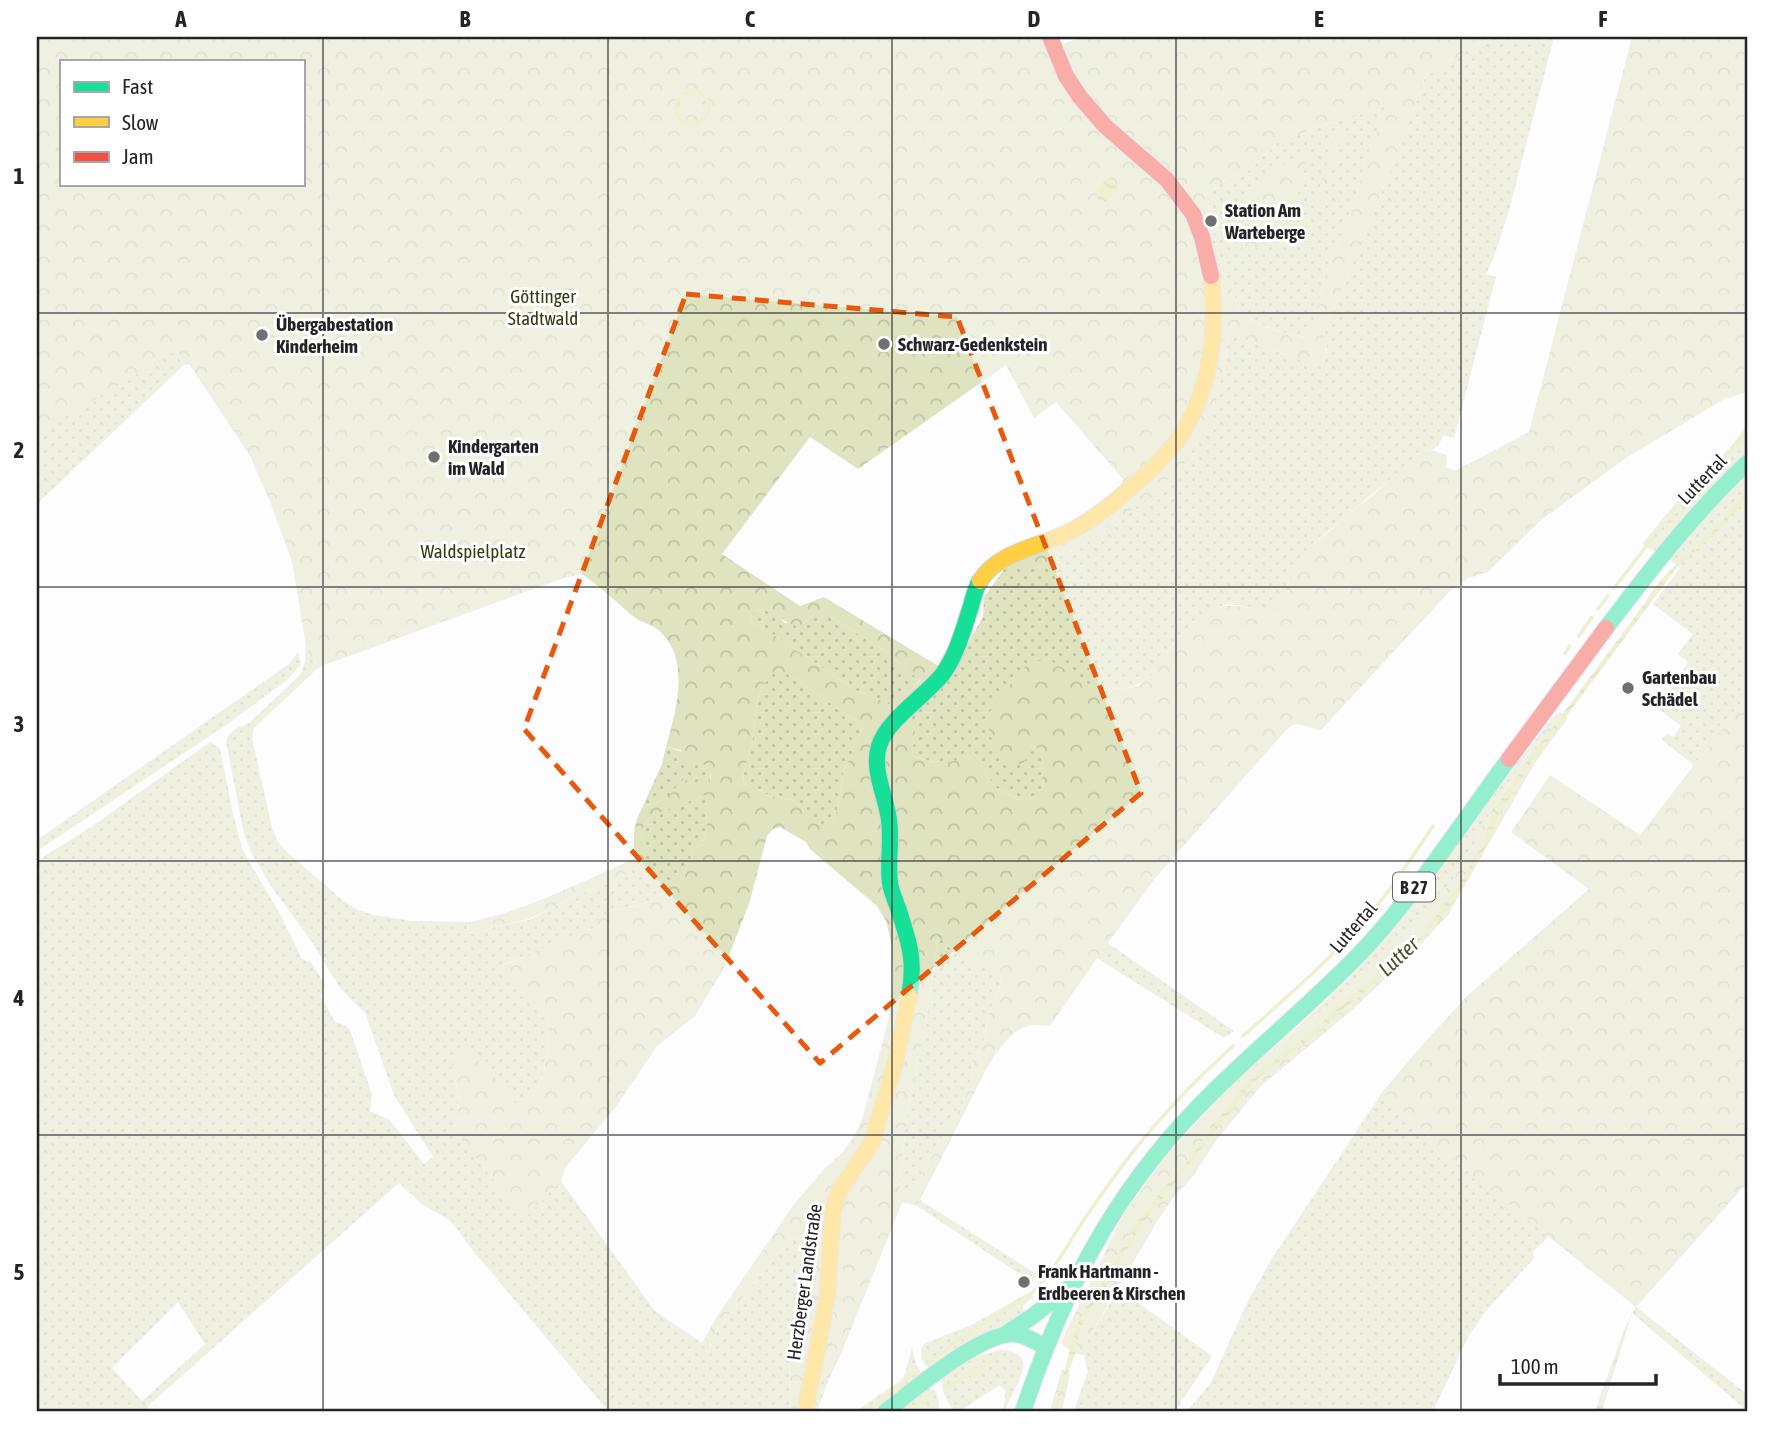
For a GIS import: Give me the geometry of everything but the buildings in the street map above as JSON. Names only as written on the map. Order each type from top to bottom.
[{"type":"street","name":"Herzberger Landstraße","points":[[805,1411],[827,1298],[833,1211],[838,1193],[872,1142],[880,1119],[896,1060],[913,977],[911,947],[890,884],[889,817],[878,772],[879,746],[892,724],[928,691],[943,673],[960,639],[978,586],[992,566],[1002,559],[1078,528],[1104,511],[1139,481],[1171,448],[1186,426],[1198,400],[1212,348],[1214,301],[1211,274],[1202,237],[1193,215],[1167,180],[1105,126],[1080,97],[1066,76],[1050,37]]},
{"type":"street","name":"Luttertal","points":[[1045,1347],[1072,1285],[1115,1209],[1146,1167],[1191,1114],[1342,972],[1372,939],[1656,563],[1692,520],[1747,463]]},
{"type":"street","points":[[886,1411],[962,1354],[999,1337],[1032,1317],[1072,1285]]},
{"type":"street","points":[[999,1337],[1021,1335],[1045,1347]]},
{"type":"street","name":"B 27","points":[[1023,1411],[1045,1347]]},
{"type":"highlighted area","points":[[686,294],[957,317],[1141,793],[820,1063],[524,729]]},
{"type":"green space","name":"Göttinger Stadtwald","points":[[37,37],[1059,37],[1063,44],[1083,37],[1490,37],[1426,76],[1368,228],[1323,335],[1327,347],[1321,367],[1315,369],[1294,357],[1238,337],[1228,339],[1225,365],[1211,420],[1184,464],[1153,496],[1088,542],[1038,568],[1017,569],[998,554],[1065,526],[1119,490],[1123,479],[1056,402],[1034,418],[1006,365],[858,469],[810,437],[722,554],[800,606],[824,597],[940,667],[877,733],[907,954],[907,978],[875,1118],[848,1169],[798,1411],[791,1411],[790,1357],[805,1304],[808,1272],[806,1241],[797,1238],[784,1245],[712,1337],[710,1355],[702,1343],[716,1318],[794,1204],[825,1168],[843,1152],[856,1133],[863,1116],[892,1003],[892,946],[886,921],[877,906],[810,849],[806,842],[780,827],[773,829],[767,836],[749,904],[724,968],[695,1016],[657,1046],[615,1108],[565,1168],[561,1181],[524,1219],[454,1130],[459,1104],[450,1061],[456,1050],[467,1048],[513,1101],[522,1106],[528,1100],[537,1089],[545,1063],[549,1033],[547,1016],[496,967],[591,931],[597,921],[610,911],[641,905],[668,886],[679,883],[694,851],[703,843],[707,830],[706,795],[654,815],[645,823],[641,832],[646,854],[642,864],[615,881],[575,896],[529,919],[474,934],[467,932],[469,922],[533,903],[636,858],[634,832],[642,808],[667,798],[682,780],[710,784],[711,774],[705,765],[682,761],[681,750],[666,747],[677,701],[678,669],[675,654],[657,629],[639,620],[582,574],[564,578],[319,667],[312,660],[306,646],[292,562],[250,456],[189,364],[184,365],[177,350],[37,434]],"holes":[[[1388,104],[1367,156],[1350,218],[1332,255],[1308,337],[1281,332],[1240,313],[1223,272],[1209,212],[1208,195],[1224,181],[1249,170],[1277,143]],[[762,609],[799,627],[813,615],[828,615],[891,655],[907,672],[921,679],[894,702],[883,701],[857,691],[752,623],[751,616],[756,610]],[[776,670],[794,678],[862,725],[861,734],[855,741],[851,757],[844,769],[833,822],[822,824],[792,800],[770,796],[743,784],[757,702],[763,685]]]},
{"type":"green space","points":[[1490,37],[1554,37],[1508,214],[1486,274],[1496,277],[1454,438],[1443,435],[1436,447],[1424,451],[1309,547],[1278,604],[1269,613],[1232,605],[1216,608],[1181,634],[1157,670],[1134,686],[1116,689],[1097,687],[1069,674],[1051,661],[996,705],[989,713],[1031,746],[1043,750],[1042,792],[1035,797],[1019,800],[995,787],[974,751],[949,763],[912,756],[915,730],[906,719],[952,673],[983,616],[984,597],[1009,563],[1038,568],[1088,542],[1117,519],[1225,365],[1228,338],[1238,337],[1321,367],[1327,347],[1323,335],[1368,228],[1426,76]]},
{"type":"green space","points":[[1632,37],[1747,37],[1747,392],[1724,399],[1626,458],[1541,520],[1488,572],[1468,578],[1449,592],[1321,730],[1300,724],[1287,729],[1156,877],[1050,1026],[1032,1025],[1018,1030],[997,1052],[917,1206],[902,1203],[840,1356],[829,1379],[820,1376],[836,1299],[837,1218],[912,1011],[885,780],[885,743],[906,719],[915,730],[912,756],[948,763],[967,751],[974,750],[995,787],[1019,800],[1035,797],[1042,791],[1043,750],[1031,746],[1022,765],[1009,761],[994,744],[988,725],[989,713],[1026,666],[1037,661],[1051,661],[1086,683],[1099,687],[1118,689],[1138,686],[1156,671],[1176,639],[1207,610],[1222,606],[1239,606],[1269,612],[1278,604],[1309,547],[1424,451],[1431,450],[1447,455],[1446,467],[1455,471],[1529,432]],"holes":[[[938,937],[979,967],[994,969],[1001,979],[999,990],[987,1019],[985,1037],[973,1059],[971,1078],[963,1103],[910,1198],[901,1195],[899,1191],[907,1112],[924,1036]]]},
{"type":"green space","points":[[1389,103],[1367,156],[1350,218],[1332,255],[1308,337],[1272,329],[1240,313],[1223,272],[1209,212],[1208,195],[1224,181],[1249,170],[1277,143]]},
{"type":"green space","points":[[1343,134],[1323,198],[1314,205],[1335,136]]},
{"type":"green space","points":[[1309,151],[1292,219],[1252,252],[1242,250],[1248,198],[1273,170]]},
{"type":"green space","points":[[176,349],[184,365],[37,504],[37,434]]},
{"type":"green space","points":[[1747,426],[1747,452],[1723,474],[1658,554],[1642,544],[1683,494],[1729,449]]},
{"type":"green space","points":[[1747,475],[1747,694],[1694,765],[1662,740],[1667,733],[1673,737],[1681,726],[1659,709],[1688,662],[1678,654],[1693,634],[1653,604],[1680,568],[1670,560],[1705,518]]},
{"type":"green space","points":[[297,586],[312,660],[319,667],[254,728],[252,738],[272,828],[278,842],[341,899],[356,909],[373,915],[412,921],[469,922],[467,932],[474,934],[529,920],[575,896],[615,881],[642,864],[646,854],[641,832],[645,823],[653,815],[706,795],[707,830],[703,843],[694,851],[679,883],[668,886],[650,901],[611,911],[598,921],[592,931],[497,967],[547,1016],[548,1043],[543,1073],[535,1092],[522,1106],[515,1103],[507,1092],[450,1061],[459,1104],[454,1130],[524,1218],[561,1181],[655,1311],[702,1343],[709,1354],[712,1337],[784,1245],[797,1238],[806,1241],[808,1272],[805,1304],[790,1357],[791,1411],[608,1411],[451,1221],[423,1205],[399,1183],[148,1406],[152,1411],[37,1411],[37,861],[91,827],[210,742],[220,749],[243,851],[281,916],[302,959],[311,962],[325,985],[321,996],[335,1022],[350,1030],[372,1095],[370,1111],[390,1120],[424,1164],[433,1157],[394,1095],[365,1013],[340,988],[312,942],[271,886],[244,834],[227,738],[234,730],[248,724],[300,675],[305,662],[306,646]],"holes":[[[178,1302],[205,1344],[142,1401],[112,1368]]]},
{"type":"green space","points":[[756,610],[773,612],[785,623],[803,624],[813,615],[828,615],[891,655],[907,672],[921,678],[895,702],[883,701],[857,691],[752,623],[751,616]]},
{"type":"green space","points":[[298,652],[301,664],[287,680],[229,723],[37,851],[37,840],[289,664]]},
{"type":"green space","points":[[776,670],[794,678],[862,725],[861,734],[855,741],[851,757],[844,769],[833,822],[822,825],[792,800],[770,796],[743,784],[760,694],[763,685]]},
{"type":"green space","points":[[1747,694],[1747,1183],[1636,1307],[1451,1158],[1383,1091],[1468,995],[1589,889],[1511,832],[1550,775],[1640,835]]},
{"type":"green space","points":[[1560,712],[1524,760],[1482,826],[1458,872],[1426,916],[1396,949],[1360,982],[1264,1056],[1339,988],[1389,935],[1527,751]]},
{"type":"green space","points":[[1560,712],[1568,718],[1535,763],[1448,915],[1410,956],[1351,1011],[1260,1087],[1158,1220],[1087,1341],[1084,1355],[1068,1349],[1061,1342],[1122,1217],[1162,1161],[1222,1095],[1264,1056],[1360,982],[1396,949],[1426,916],[1458,872],[1482,826],[1524,760]]},
{"type":"green space","points":[[666,747],[703,763],[710,773],[710,785],[683,780],[667,798],[642,808],[662,764]]},
{"type":"green space","points":[[938,937],[979,967],[994,969],[1001,979],[987,1019],[985,1037],[973,1059],[971,1078],[963,1103],[910,1198],[901,1195],[899,1191],[907,1112],[924,1036]]},
{"type":"green space","points":[[1108,943],[1234,1031],[1224,1038],[1097,958]]},
{"type":"green space","points":[[1383,1091],[1451,1158],[1549,1236],[1533,1252],[1534,1258],[1485,1312],[1468,1337],[1433,1411],[1187,1411],[1210,1384],[1249,1299],[1271,1260]]},
{"type":"green space","points":[[920,1200],[1038,1275],[1032,1282],[917,1206]]},
{"type":"green space","points":[[1119,1289],[1212,1356],[1175,1411],[1074,1411],[1088,1371],[1084,1355],[1087,1341]]},
{"type":"green space","points":[[1028,1293],[1034,1296],[1023,1306],[1024,1315],[1019,1319],[977,1336],[931,1368],[922,1361],[921,1348],[924,1344],[971,1325]]},
{"type":"green space","points":[[1636,1307],[1747,1394],[1745,1409],[1632,1313]]},
{"type":"green space","points":[[1632,1313],[1602,1411],[1595,1411],[1623,1333]]},
{"type":"green space","points":[[912,1348],[922,1374],[877,1411],[856,1411],[900,1381],[905,1374]]},
{"type":"green space","points":[[1000,1350],[1013,1352],[1021,1357],[1023,1364],[1022,1373],[1005,1411],[1002,1411],[1005,1390],[1000,1385],[959,1411],[953,1411],[943,1389],[944,1374],[974,1357]]},
{"type":"green space","points":[[1062,1369],[1070,1374],[1062,1411],[1050,1411]]},
{"type":"green space","points":[[820,1376],[829,1379],[817,1411],[808,1411]]},
{"type":"green space","points":[[929,1387],[935,1390],[939,1402],[938,1411],[895,1411]]},
{"type":"water","points":[[1107,179],[1118,191],[1103,202],[1094,192]]},
{"type":"water","name":"Lutter","points":[[1747,493],[1747,498],[1717,532],[1678,566],[1531,764],[1497,817],[1491,837],[1445,914],[1363,993],[1305,1043],[1255,1081],[1141,1225],[1087,1314],[1058,1411],[1054,1411],[1075,1330],[1083,1312],[1137,1223],[1163,1188],[1177,1175],[1236,1095],[1258,1072],[1303,1039],[1422,935],[1465,875],[1485,839],[1491,814],[1652,591]]},
{"type":"waterway","points":[[694,91],[683,94],[677,102],[679,118],[685,123],[701,121],[707,115],[707,100],[699,92]]},
{"type":"waterway","points":[[1715,468],[1747,431]]},
{"type":"waterway","points":[[1672,513],[1708,475]]},
{"type":"waterway","points":[[1658,531],[1665,522]]},
{"type":"waterway","points":[[1614,588],[1652,539]]},
{"type":"waterway","points":[[1598,609],[1608,596]]},
{"type":"waterway","points":[[1579,636],[1592,617]]},
{"type":"waterway","points":[[1565,653],[1570,646]]},
{"type":"waterway","points":[[1243,1036],[1321,966],[1364,921],[1433,826]]},
{"type":"waterway","points":[[930,1362],[959,1339],[1031,1294],[1048,1275],[1145,1137],[1189,1088],[1233,1046]]},
{"type":"waterway","points":[[946,1388],[996,1358],[997,1353]]},
{"type":"waterway","points":[[866,1411],[914,1373]]},
{"type":"waterway","points":[[908,1411],[933,1394]]},
{"type":"traffic: fast","points":[[1606,628],[1691,522],[1747,463]]},
{"type":"traffic: fast","points":[[909,996],[912,972],[910,952],[891,886],[889,822],[877,754],[883,736],[890,727],[942,675],[952,659],[980,581]]},
{"type":"traffic: fast","points":[[1023,1411],[1073,1286],[1115,1211],[1140,1175],[1199,1106],[1368,945],[1423,877],[1509,759]]},
{"type":"traffic: fast","points":[[1004,1335],[1072,1285]]},
{"type":"traffic: fast","points":[[886,1411],[948,1364],[985,1342],[1015,1334],[1045,1347]]},
{"type":"traffic: slow","points":[[980,581],[997,563],[1019,551],[1067,533],[1099,514],[1144,476],[1174,444],[1195,409],[1207,372],[1213,334],[1211,276]]},
{"type":"traffic: slow","points":[[805,1411],[827,1298],[833,1211],[838,1193],[872,1142],[896,1060],[909,996]]},
{"type":"traffic: jam","points":[[1050,37],[1066,76],[1080,97],[1105,126],[1167,180],[1193,214],[1202,237],[1211,276]]},
{"type":"traffic: jam","points":[[1509,759],[1606,628]]},
{"type":"place","name":"Station Am Warteberge","points":[[1211,221]]},
{"type":"place","name":"Übergabestation Kinderheim","points":[[262,335]]},
{"type":"place","name":"Schwarz-Gedenkstein","points":[[884,344]]},
{"type":"place","name":"Kindergarten im Wald","points":[[434,457]]},
{"type":"place","name":"Gartenbau Schädel","points":[[1628,688]]},
{"type":"place","name":"Frank Hartmann - Erdbeeren & Kirschen","points":[[1024,1282]]},
{"type":"park label","name":"Waldspielplatz","points":[[473,551]]}]
